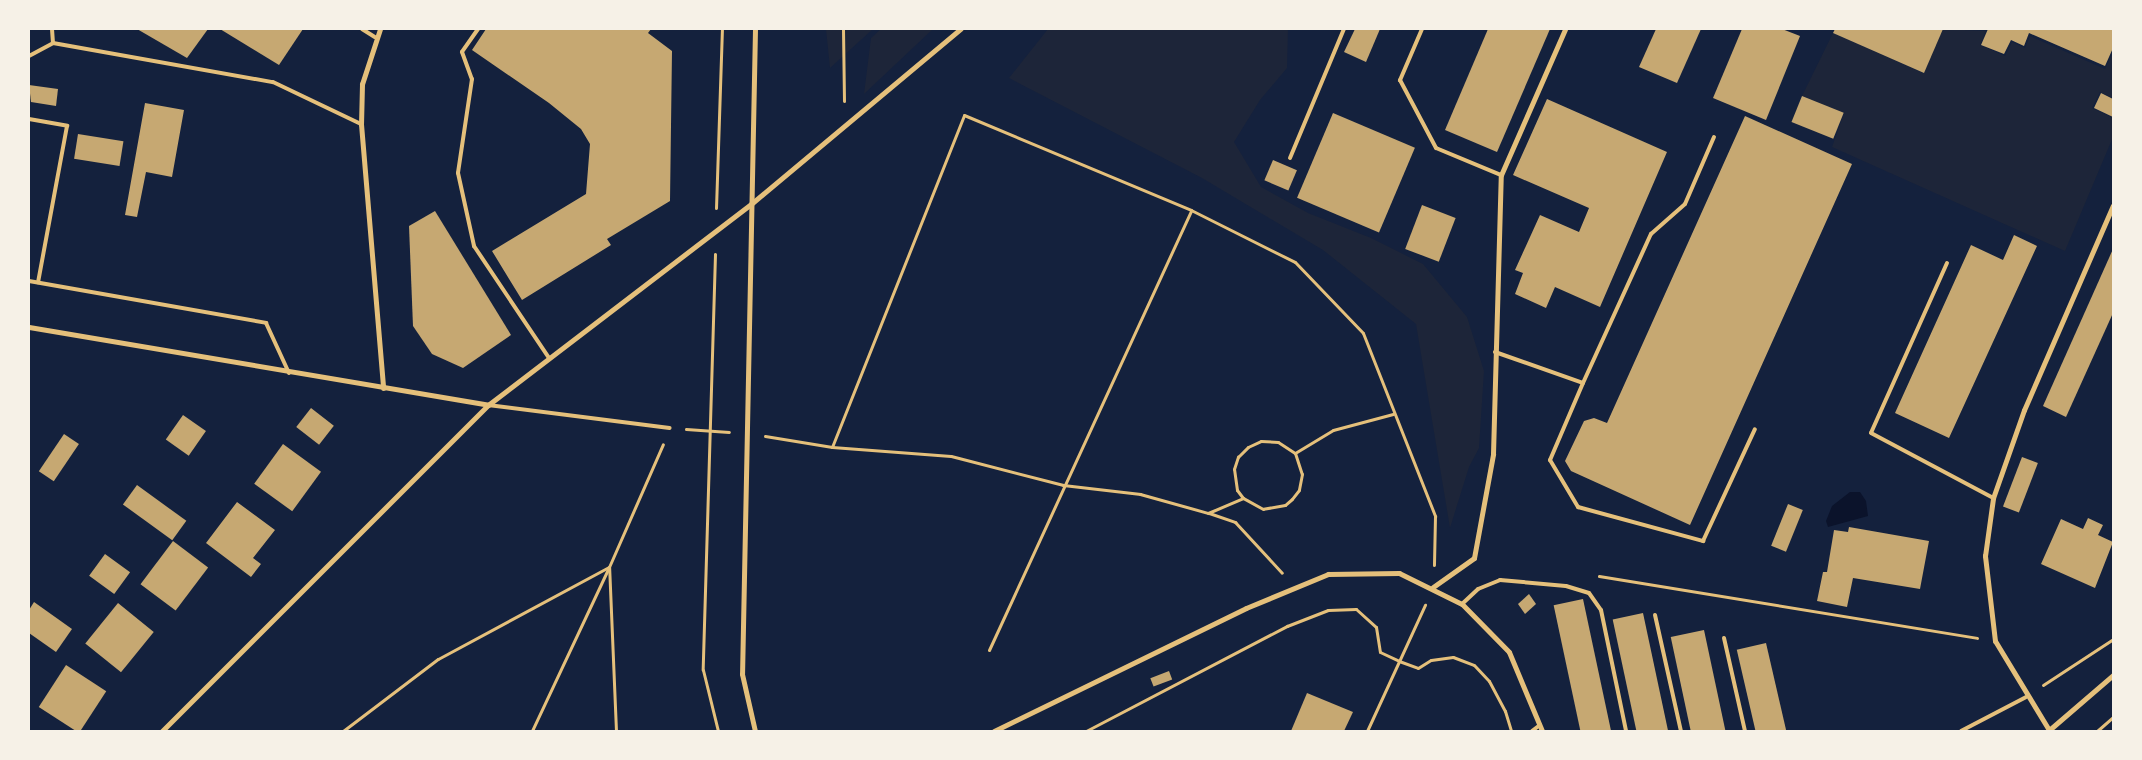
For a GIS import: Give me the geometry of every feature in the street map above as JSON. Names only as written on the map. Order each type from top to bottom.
[{"type":"street","points":[[380,29],[375,37],[362,84],[361,124],[383,388]]},
{"type":"street","points":[[755,29],[742,674],[756,731]]},
{"type":"street","points":[[162,731],[488,406],[751,204],[960,29]]},
{"type":"street","points":[[1433,587],[1474,558],[1493,454],[1501,175],[1565,29]]},
{"type":"street","points":[[2113,205],[2024,410],[1993,498],[1985,556],[1995,641],[2026,697],[2048,731],[2113,675]]},
{"type":"street","points":[[29,327],[488,406]]},
{"type":"street","points":[[994,731],[1246,608],[1328,574],[1390,573],[1399,573],[1433,587],[1462,604],[1509,652],[1541,728]]},
{"type":"lane","points":[[52,29],[53,43]]},
{"type":"lane","points":[[362,29],[375,37]]},
{"type":"lane","points":[[478,29],[462,52],[472,79],[458,173],[474,246],[549,358]]},
{"type":"lane","points":[[1290,158],[1344,29]]},
{"type":"lane","points":[[1422,29],[1400,80],[1436,148],[1501,175]]},
{"type":"lane","points":[[29,56],[53,43],[273,82],[361,124]]},
{"type":"lane","points":[[29,119],[67,126],[38,282]]},
{"type":"lane","points":[[1714,137],[1685,204],[1651,234],[1550,460],[1578,507],[1703,540],[1755,429]]},
{"type":"lane","points":[[1947,263],[1871,433],[1993,498]]},
{"type":"lane","points":[[29,281],[266,323],[289,373]]},
{"type":"lane","points":[[1495,352],[1583,383]]},
{"type":"lane","points":[[488,406],[670,428]]},
{"type":"lane","points":[[1462,604],[1478,589],[1500,580],[1566,586],[1589,593],[1601,610],[1626,731]]},
{"type":"lane","points":[[1655,615],[1681,731]]},
{"type":"lane","points":[[1724,638],[1745,731]]},
{"type":"lane","points":[[1961,731],[2026,697]]},
{"type":"lane","points":[[1532,731],[1541,728]]},
{"type":"path","points":[[718,731],[703,670],[722,29]]},
{"type":"path","points":[[844,29],[844,127]]},
{"type":"path","points":[[832,447],[964,115],[1191,210],[1295,262],[1363,333],[1393,414],[1435,516],[1433,587],[1367,731]]},
{"type":"path","points":[[989,650],[1063,485],[1191,210]]},
{"type":"path","points":[[1295,453],[1333,430],[1393,414]]},
{"type":"path","points":[[532,731],[609,567],[670,428],[748,433],[832,447],[951,456],[1063,485],[1140,494],[1235,522],[1295,588]]},
{"type":"path","points":[[1261,441],[1278,442],[1295,453],[1302,474],[1299,490],[1292,499],[1285,505],[1263,509],[1243,498],[1237,490],[1234,469],[1238,457],[1248,447],[1261,441]]},
{"type":"path","points":[[1208,513],[1243,498]]},
{"type":"path","points":[[343,731],[438,659],[609,567]]},
{"type":"path","points":[[609,567],[616,731]]},
{"type":"path","points":[[1591,575],[1995,641]]},
{"type":"path","points":[[1086,731],[1288,626],[1328,610],[1356,609],[1376,627],[1380,652],[1418,668],[1431,660],[1453,657],[1474,665],[1489,680],[1505,710],[1511,731]]},
{"type":"path","points":[[2026,697],[2113,639]]},
{"type":"path","points":[[2097,731],[2113,717]]},
{"type":"shaded area","points":[[826,29],[873,29],[830,68]]},
{"type":"shaded area","points":[[881,29],[933,29],[864,94],[871,38]]},
{"type":"shaded area","points":[[1048,29],[1288,29],[1287,68],[1260,100],[1234,142],[1261,187],[1308,213],[1371,238],[1423,264],[1467,317],[1484,371],[1479,448],[1469,467],[1450,528],[1416,324],[1323,250],[1202,178],[1009,78]]},
{"type":"shaded area","points":[[1943,29],[1986,31],[1980,45],[2005,56],[2012,42],[2025,48],[2030,36],[2105,69],[2113,52],[2113,98],[2100,92],[2092,108],[2113,118],[2113,137],[2065,251],[1832,147],[1844,113],[1802,96],[1833,33],[1923,73]]},
{"type":"shaded area","points":[[1850,492],[1860,492],[1866,501],[1868,516],[1828,527],[1826,521],[1832,506]]},
{"type":"building","points":[[137,29],[208,29],[187,58]]},
{"type":"building","points":[[220,29],[303,29],[279,65]]},
{"type":"building","points":[[486,29],[651,29],[648,33],[672,51],[670,201],[607,239],[611,245],[522,300],[492,251],[586,194],[590,144],[581,129],[549,103],[472,50]]},
{"type":"building","points":[[1355,29],[1380,29],[1366,62],[1344,52]]},
{"type":"building","points":[[1488,29],[1550,29],[1497,152],[1445,130]]},
{"type":"building","points":[[1656,29],[1701,29],[1677,83],[1639,67]]},
{"type":"building","points":[[1742,29],[1782,29],[1800,36],[1766,120],[1713,98]]},
{"type":"building","points":[[1835,29],[1943,29],[1924,73],[1833,33]]},
{"type":"building","points":[[1988,29],[2113,29],[2113,48],[2105,66],[2029,33],[2024,46],[2011,40],[2004,54],[1981,45]]},
{"type":"building","points":[[29,85],[58,89],[56,106],[31,102]]},
{"type":"building","points":[[2101,93],[2113,99],[2113,117],[2094,108]]},
{"type":"building","points":[[1802,96],[1844,113],[1833,139],[1792,122]]},
{"type":"building","points":[[1547,99],[1667,152],[1600,307],[1555,287],[1546,308],[1515,294],[1523,273],[1515,270],[1540,215],[1579,232],[1589,208],[1513,175]]},
{"type":"building","points":[[145,103],[184,110],[172,177],[146,172],[137,217],[125,215]]},
{"type":"building","points":[[1333,113],[1415,148],[1379,232],[1297,198]]},
{"type":"building","points":[[1745,116],[1852,164],[1690,525],[1571,471],[1565,461],[1584,421],[1594,418],[1607,423]]},
{"type":"building","points":[[78,134],[123,141],[120,166],[74,159]]},
{"type":"building","points":[[1273,160],[1297,170],[1288,190],[1264,180]]},
{"type":"building","points":[[1422,205],[1456,218],[1439,262],[1405,249]]},
{"type":"building","points":[[435,211],[511,335],[463,368],[432,354],[413,326],[409,226]]},
{"type":"building","points":[[2014,235],[2037,246],[1949,438],[1895,413],[1971,245],[2003,260]]},
{"type":"building","points":[[2113,249],[2113,313],[2066,417],[2043,406]]},
{"type":"building","points":[[311,408],[334,426],[319,445],[296,427]]},
{"type":"building","points":[[183,415],[206,431],[189,456],[166,440]]},
{"type":"building","points":[[64,434],[79,444],[54,481],[39,471]]},
{"type":"building","points":[[283,444],[321,472],[292,511],[254,484]]},
{"type":"building","points":[[2022,457],[2038,463],[2019,513],[2003,506]]},
{"type":"building","points":[[137,485],[186,521],[172,540],[123,504]]},
{"type":"building","points":[[237,502],[275,530],[253,558],[261,564],[251,577],[206,543]]},
{"type":"building","points":[[1788,504],[1803,510],[1786,552],[1771,546]]},
{"type":"building","points":[[2088,518],[2103,525],[2098,535],[2113,542],[2095,588],[2041,564],[2061,519],[2083,529]]},
{"type":"building","points":[[1849,527],[1929,541],[1920,589],[1853,578],[1847,607],[1817,601],[1823,572],[1827,572],[1834,530],[1848,532]]},
{"type":"building","points":[[173,541],[208,567],[176,611],[141,584]]},
{"type":"building","points":[[105,554],[130,572],[114,594],[89,576]]},
{"type":"building","points":[[1529,594],[1536,604],[1525,614],[1518,604]]},
{"type":"building","points":[[1583,599],[1611,731],[1580,731],[1554,605]]},
{"type":"building","points":[[34,602],[72,629],[56,652],[29,633],[29,610]]},
{"type":"building","points":[[118,603],[154,632],[121,672],[85,643]]},
{"type":"building","points":[[1643,613],[1668,731],[1636,731],[1613,619]]},
{"type":"building","points":[[1704,630],[1725,731],[1691,731],[1671,637]]},
{"type":"building","points":[[1766,643],[1786,731],[1756,731],[1737,650]]},
{"type":"building","points":[[66,665],[106,691],[80,731],[76,731],[39,707]]},
{"type":"building","points":[[1169,671],[1172,679],[1154,687],[1150,678]]},
{"type":"building","points":[[1307,693],[1353,712],[1344,731],[1291,731]]}]
